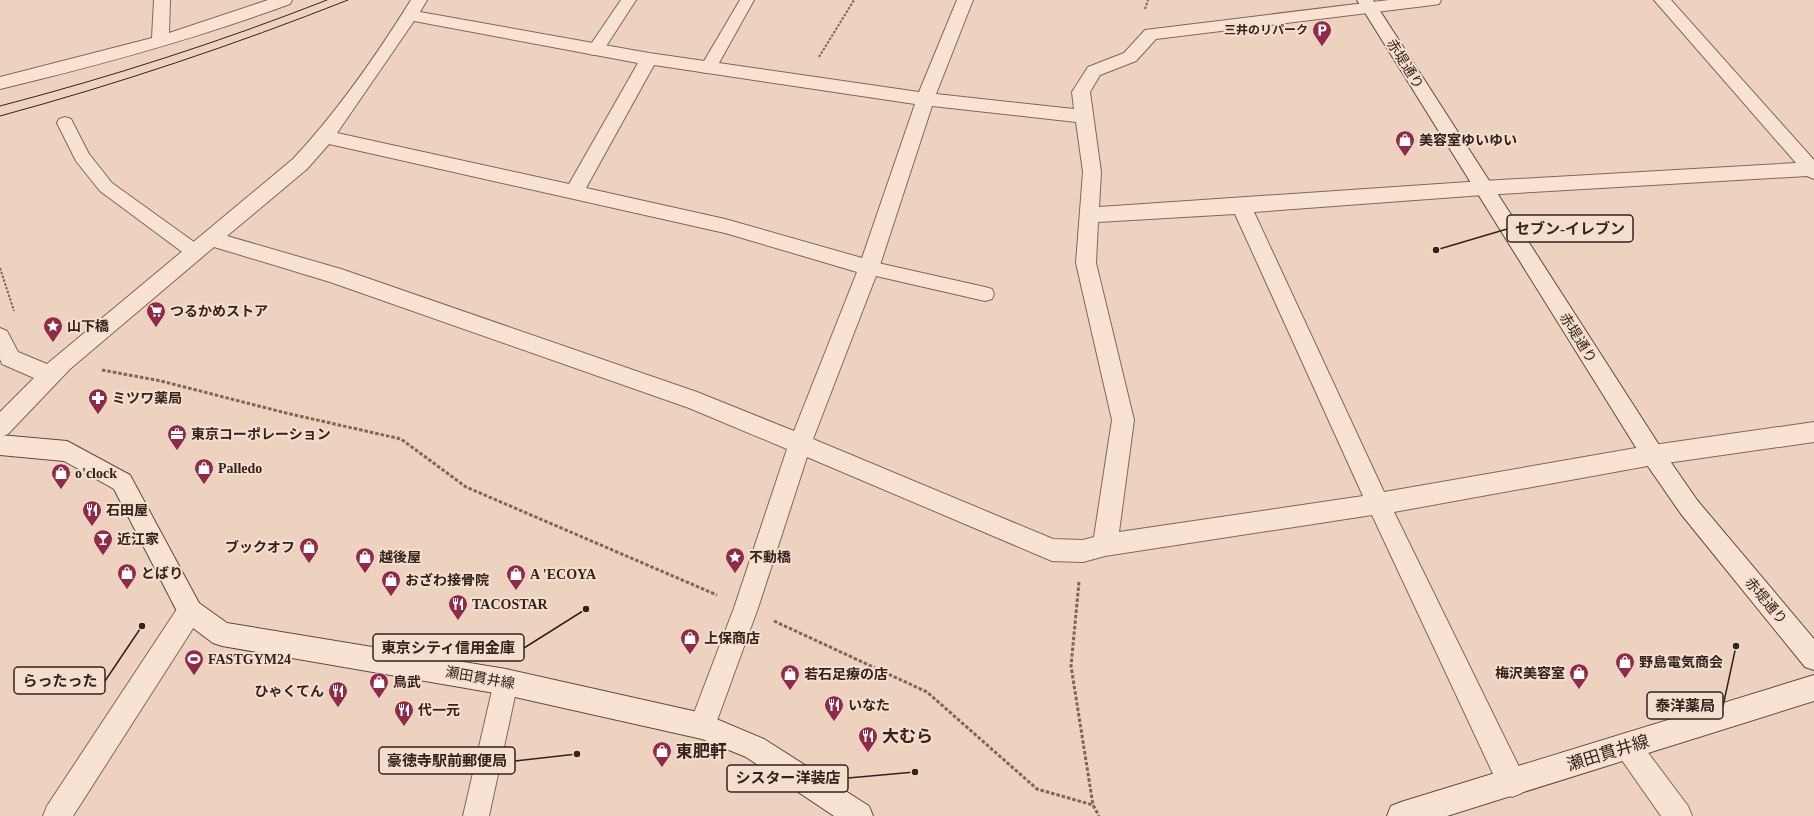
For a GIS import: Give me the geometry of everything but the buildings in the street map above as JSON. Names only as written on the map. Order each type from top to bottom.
[{"type":"street","points":[[160,42],[162,0]]},
{"type":"street","points":[[0,84],[98,60],[160,42],[284,0]]},
{"type":"street","points":[[702,726],[746,608],[800,444],[869,268],[925,99],[966,0]]},
{"type":"street","points":[[1105,545],[1123,420],[1086,263],[1092,172],[1083,116],[1081,92],[1094,71],[1130,57],[1150,34],[1367,4],[1433,0]]},
{"type":"street","points":[[1662,0],[1813,170]]},
{"type":"street","name":"赤堤通り","points":[[1367,4],[1653,455],[1689,507],[1814,658]]},
{"type":"street","points":[[0,427],[56,369],[300,164],[325,137],[415,7],[595,50],[648,59],[925,99],[1083,116]]},
{"type":"street","points":[[574,192],[648,59]]},
{"type":"street","points":[[325,137],[725,226],[869,268]]},
{"type":"street","points":[[1089,215],[1241,206],[1483,188],[1813,170]]},
{"type":"street","points":[[1241,206],[1378,504],[1512,783]]},
{"type":"street","points":[[204,246],[334,275],[645,382],[697,401],[1052,550],[1083,552],[1105,545],[1378,504],[1653,455],[1814,432]]},
{"type":"street","points":[[0,337],[10,358],[56,369]]},
{"type":"street","name":"瀬田貫井線","points":[[0,445],[67,451],[122,482],[190,611],[222,634],[506,682],[702,726],[756,748],[859,816]]},
{"type":"street","points":[[57,816],[190,611]]},
{"type":"street","name":"瀬田貫井線","points":[[1401,816],[1512,783],[1814,688]]},
{"type":"street","points":[[1628,747],[1678,816]]},
{"type":"lane","points":[[595,50],[629,0]]},
{"type":"lane","points":[[708,68],[748,0]]},
{"type":"lane","points":[[64,123],[82,157],[106,187],[204,246]]},
{"type":"lane","points":[[869,268],[985,294]]},
{"type":"lane","points":[[476,816],[506,682]]},
{"type":"path","points":[[804,81],[854,0]]},
{"type":"path","points":[[0,268],[16,316]]},
{"type":"path","points":[[56,369],[161,381],[286,413],[401,439],[466,487],[746,608],[927,692],[1038,790],[1093,805],[1099,816]]},
{"type":"tram line","points":[[0,106],[165,58],[327,0]]},
{"type":"tram line","points":[[0,116],[88,91],[176,63],[262,33],[348,0]]},
{"type":"place","name":"三井のリパーク","points":[[1322,47]]},
{"type":"place","name":"美容室ゆいゆい","points":[[1405,157]]},
{"type":"place","name":"セブン-イレブン","points":[[1436,250]]},
{"type":"place","name":"つるかめストア","points":[[156,328]]},
{"type":"place","name":"山下橋","points":[[53,343]]},
{"type":"place","name":"ミツワ薬局","points":[[98,415]]},
{"type":"place","name":"東京コーポレーション","points":[[177,451]]},
{"type":"place","name":"Palledo","points":[[204,485]]},
{"type":"place","name":"o'clock","points":[[61,490]]},
{"type":"place","name":"石田屋","points":[[92,527]]},
{"type":"place","name":"近江家","points":[[103,556]]},
{"type":"place","name":"ブックオフ","points":[[309,564]]},
{"type":"place","name":"越後屋","points":[[365,574]]},
{"type":"place","name":"不動橋","points":[[735,574]]},
{"type":"place","name":"とばり","points":[[127,590]]},
{"type":"place","name":"A 'ECOYA","points":[[516,591]]},
{"type":"place","name":"おざわ接骨院","points":[[391,597]]},
{"type":"place","name":"東京シティ信用金庫","points":[[586,609]]},
{"type":"place","name":"TACOSTAR","points":[[458,621]]},
{"type":"place","name":"らったった","points":[[142,626]]},
{"type":"place","name":"泰洋薬局","points":[[1736,646]]},
{"type":"place","name":"上保商店","points":[[690,655]]},
{"type":"place","name":"FASTGYM24","points":[[194,676]]},
{"type":"place","name":"野島電気商会","points":[[1625,679]]},
{"type":"place","name":"梅沢美容室","points":[[1579,690]]},
{"type":"place","name":"若石足療の店","points":[[790,691]]},
{"type":"place","name":"鳥武","points":[[379,699]]},
{"type":"place","name":"ひゃくてん","points":[[338,708]]},
{"type":"place","name":"いなた","points":[[834,722]]},
{"type":"place","name":"代一元","points":[[404,727]]},
{"type":"place","name":"大むら","points":[[868,753]]},
{"type":"place","name":"豪徳寺駅前郵便局","points":[[577,754]]},
{"type":"place","name":"東肥軒","points":[[662,768]]},
{"type":"place","name":"シスター洋装店","points":[[915,772]]}]
